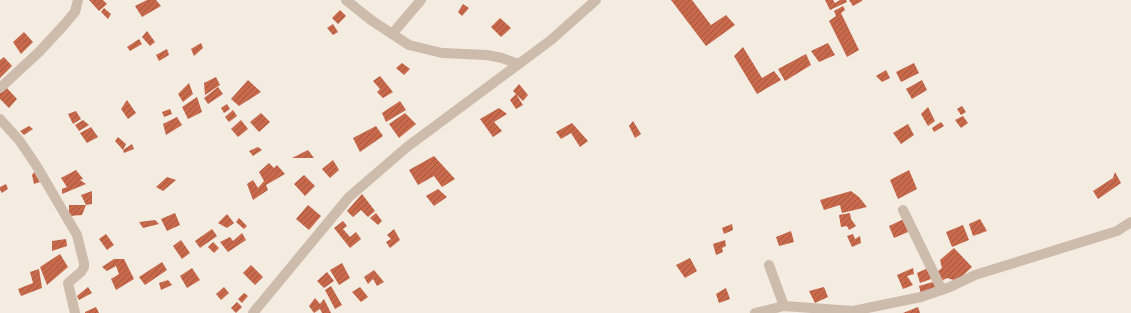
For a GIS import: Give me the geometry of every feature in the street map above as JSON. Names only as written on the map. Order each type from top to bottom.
[{"type":"street","points":[[0,88],[39,52],[64,25],[75,12],[78,0]]},
{"type":"street","points":[[346,0],[371,20],[409,45],[428,50],[456,54],[472,53],[487,55],[502,58],[518,64]]},
{"type":"street","points":[[392,34],[421,0]]},
{"type":"street","points":[[253,313],[349,197],[407,147],[551,40],[596,0]]},
{"type":"street","points":[[0,119],[19,140],[36,165],[77,235],[84,263],[81,272],[68,283],[75,313]]},
{"type":"street","points":[[903,210],[942,290]]},
{"type":"street","points":[[755,313],[784,306],[854,312],[921,297],[942,290],[974,275],[1116,231],[1131,222]]},
{"type":"street","points":[[768,265],[784,306]]},
{"type":"building","points":[[89,0],[103,0],[107,4],[99,11]]},
{"type":"building","points":[[147,0],[156,0],[161,6],[142,17],[135,6]]},
{"type":"building","points":[[671,0],[692,0],[711,25],[726,15],[735,25],[706,46]]},
{"type":"building","points":[[825,0],[833,0],[835,3],[840,0],[846,0],[847,2],[830,10]]},
{"type":"building","points":[[849,0],[862,0],[862,1],[853,6]]},
{"type":"building","points":[[463,4],[469,8],[462,16],[458,12]]},
{"type":"building","points":[[843,6],[845,10],[841,13],[859,50],[847,57],[829,21],[836,16],[834,11]]},
{"type":"building","points":[[104,8],[111,14],[108,19],[101,12]]},
{"type":"building","points":[[340,10],[346,16],[338,24],[332,18]]},
{"type":"building","points":[[500,18],[511,28],[501,37],[491,27]]},
{"type":"building","points":[[333,24],[338,32],[333,35],[327,28]]},
{"type":"building","points":[[147,31],[155,42],[150,46],[142,37]]},
{"type":"building","points":[[24,32],[33,42],[21,54],[13,42]]},
{"type":"building","points":[[139,39],[142,44],[130,51],[127,47]]},
{"type":"building","points":[[201,43],[203,48],[194,56],[191,49]]},
{"type":"building","points":[[828,43],[835,55],[819,62],[811,51]]},
{"type":"building","points":[[743,47],[762,78],[774,71],[781,80],[757,94],[734,56]]},
{"type":"building","points":[[167,49],[169,55],[159,61],[156,55]]},
{"type":"building","points":[[806,54],[811,65],[785,81],[778,69]]},
{"type":"building","points":[[4,57],[12,66],[0,78],[0,60]]},
{"type":"building","points":[[402,63],[410,69],[404,75],[396,68]]},
{"type":"building","points":[[914,63],[919,73],[901,82],[896,72]]},
{"type":"building","points":[[886,70],[890,78],[882,82],[876,76]]},
{"type":"building","points":[[380,76],[393,92],[383,98],[377,92],[380,89],[373,81]]},
{"type":"building","points":[[216,77],[220,85],[205,95],[204,83]]},
{"type":"building","points":[[248,80],[261,92],[239,106],[231,99]]},
{"type":"building","points":[[922,80],[927,90],[912,99],[906,89]]},
{"type":"building","points":[[189,83],[193,94],[183,102],[178,94]]},
{"type":"building","points":[[519,84],[528,95],[523,101],[513,91]]},
{"type":"building","points":[[5,86],[17,99],[9,108],[0,99],[0,91]]},
{"type":"building","points":[[218,87],[223,94],[208,104],[204,98]]},
{"type":"building","points":[[516,94],[523,105],[516,109],[510,100]]},
{"type":"building","points":[[197,97],[202,112],[188,119],[182,107]]},
{"type":"building","points":[[127,100],[136,113],[128,119],[121,109]]},
{"type":"building","points":[[400,101],[406,110],[386,122],[382,113]]},
{"type":"building","points":[[227,104],[230,109],[224,113],[221,108]]},
{"type":"building","points":[[962,106],[966,112],[961,115],[957,109]]},
{"type":"building","points":[[928,107],[935,121],[928,126],[921,114]]},
{"type":"building","points":[[499,108],[507,114],[494,122],[502,131],[493,137],[480,119]]},
{"type":"building","points":[[170,109],[172,114],[164,117],[162,112]]},
{"type":"building","points":[[233,110],[237,116],[229,122],[225,117]]},
{"type":"building","points":[[76,111],[81,119],[73,124],[68,114]]},
{"type":"building","points":[[261,113],[270,122],[259,132],[250,122]]},
{"type":"building","points":[[405,113],[416,124],[399,138],[389,124]]},
{"type":"building","points":[[963,116],[968,123],[961,128],[955,120]]},
{"type":"building","points":[[177,117],[182,125],[166,135],[163,124]]},
{"type":"building","points":[[83,120],[89,125],[79,131],[75,125]]},
{"type":"building","points":[[241,120],[248,129],[238,137],[231,129]]},
{"type":"building","points":[[633,121],[641,134],[635,138],[629,126]]},
{"type":"building","points":[[941,122],[944,126],[934,132],[932,128]]},
{"type":"building","points":[[572,123],[588,141],[580,147],[571,133],[561,139],[556,132]]},
{"type":"building","points":[[908,124],[914,135],[901,144],[893,133]]},
{"type":"building","points":[[29,126],[33,129],[24,135],[20,131]]},
{"type":"building","points":[[376,126],[383,136],[360,152],[353,138]]},
{"type":"building","points":[[91,127],[98,137],[87,143],[80,133]]},
{"type":"building","points":[[118,137],[126,144],[123,150],[115,141]]},
{"type":"building","points":[[132,144],[134,149],[124,153],[123,150]]},
{"type":"building","points":[[258,147],[262,150],[253,156],[249,151]]},
{"type":"building","points":[[308,150],[314,158],[292,158]]},
{"type":"building","points":[[434,156],[455,179],[442,187],[434,176],[418,185],[409,170]]},
{"type":"building","points":[[333,160],[339,170],[330,178],[322,169]]},
{"type":"building","points":[[269,163],[274,168],[277,165],[285,174],[266,185],[268,190],[253,200],[247,184],[253,180],[258,188],[264,181],[259,172]]},
{"type":"building","points":[[76,170],[83,179],[80,180],[86,184],[62,194],[62,189],[67,187],[61,178]]},
{"type":"building","points":[[909,170],[917,189],[898,199],[890,180]]},
{"type":"building","points":[[34,172],[40,182],[34,184],[32,175]]},
{"type":"building","points":[[1115,172],[1121,183],[1098,199],[1093,191],[1113,178]]},
{"type":"building","points":[[304,175],[315,186],[305,196],[294,184]]},
{"type":"building","points":[[167,177],[176,180],[163,191],[156,187]]},
{"type":"building","points":[[6,184],[8,189],[2,193],[0,187]]},
{"type":"building","points":[[438,189],[447,197],[434,206],[426,196]]},
{"type":"building","points":[[92,191],[92,204],[86,205],[81,195]]},
{"type":"building","points":[[851,191],[859,197],[867,207],[842,213],[840,205],[824,210],[820,200]]},
{"type":"building","points":[[362,194],[375,211],[368,217],[361,210],[353,217],[347,211]]},
{"type":"building","points":[[69,205],[86,205],[82,215],[69,216]]},
{"type":"building","points":[[308,205],[321,216],[309,230],[296,219]]},
{"type":"building","points":[[175,213],[180,225],[167,231],[161,219]]},
{"type":"building","points":[[376,213],[382,221],[378,225],[370,218]]},
{"type":"building","points":[[850,213],[851,219],[856,226],[849,230],[847,226],[841,227],[839,215]]},
{"type":"building","points":[[227,214],[234,223],[227,228],[218,223]]},
{"type":"building","points":[[239,218],[247,226],[244,229],[236,222]]},
{"type":"building","points":[[904,219],[908,232],[894,238],[889,226]]},
{"type":"building","points":[[980,219],[987,231],[973,236],[969,224]]},
{"type":"building","points":[[155,220],[159,224],[143,228],[139,222]]},
{"type":"building","points":[[343,221],[347,226],[343,229],[350,237],[356,232],[361,239],[350,248],[334,228]]},
{"type":"building","points":[[732,224],[733,230],[724,234],[722,228]]},
{"type":"building","points":[[963,225],[969,240],[952,247],[946,232]]},
{"type":"building","points":[[212,229],[217,236],[200,248],[195,241]]},
{"type":"building","points":[[394,229],[400,240],[390,248],[386,242],[391,239],[387,235]]},
{"type":"building","points":[[791,231],[794,242],[779,246],[776,237]]},
{"type":"building","points":[[242,233],[246,240],[228,252],[220,242],[230,237],[233,241]]},
{"type":"building","points":[[106,234],[114,245],[107,250],[99,239]]},
{"type":"building","points":[[853,234],[855,239],[860,236],[861,243],[852,247],[847,236]]},
{"type":"building","points":[[66,239],[67,246],[52,251],[52,241]]},
{"type":"building","points":[[181,240],[190,253],[182,259],[173,246]]},
{"type":"building","points":[[725,240],[726,246],[722,248],[723,252],[716,255],[713,244]]},
{"type":"building","points":[[213,242],[219,248],[214,253],[208,247]]},
{"type":"building","points":[[954,248],[972,267],[957,281],[947,278],[941,281],[937,272],[942,268],[940,260]]},
{"type":"building","points":[[60,254],[68,267],[47,285],[40,267]]},
{"type":"building","points":[[690,258],[697,271],[685,278],[676,265]]},
{"type":"building","points":[[114,259],[124,259],[134,279],[116,290],[111,279],[119,274],[116,266],[107,271],[102,267]]},
{"type":"building","points":[[162,262],[167,270],[145,285],[139,277]]},
{"type":"building","points":[[342,263],[350,278],[339,285],[330,270]]},
{"type":"building","points":[[251,265],[263,277],[255,285],[243,273]]},
{"type":"building","points":[[192,268],[200,280],[187,288],[180,276]]},
{"type":"building","points":[[913,268],[914,274],[907,276],[913,285],[903,289],[897,275]]},
{"type":"building","points":[[928,268],[931,279],[920,283],[917,273]]},
{"type":"building","points":[[39,269],[42,288],[21,296],[18,289],[33,283],[30,272]]},
{"type":"building","points":[[374,270],[384,282],[377,286],[373,279],[368,284],[364,277]]},
{"type":"building","points":[[327,272],[334,281],[324,288],[317,281]]},
{"type":"building","points":[[168,280],[172,285],[161,290],[159,283]]},
{"type":"building","points":[[933,282],[936,288],[921,294],[919,286]]},
{"type":"building","points":[[331,286],[342,305],[335,309],[325,290]]},
{"type":"building","points":[[88,287],[92,293],[79,300],[77,296]]},
{"type":"building","points":[[224,287],[229,293],[221,300],[216,294]]},
{"type":"building","points":[[360,287],[368,297],[361,302],[352,292]]},
{"type":"building","points":[[824,287],[828,297],[815,303],[809,291]]},
{"type":"building","points":[[726,288],[730,299],[719,303],[716,294]]},
{"type":"building","points":[[244,293],[248,296],[242,303],[238,299]]},
{"type":"building","points":[[315,298],[320,304],[324,299],[331,313],[322,313],[320,309],[314,313],[309,306]]},
{"type":"building","points":[[237,302],[242,307],[236,313],[231,308]]},
{"type":"building","points":[[96,307],[99,313],[85,313],[85,312]]},
{"type":"building","points":[[918,307],[920,313],[903,313]]}]
